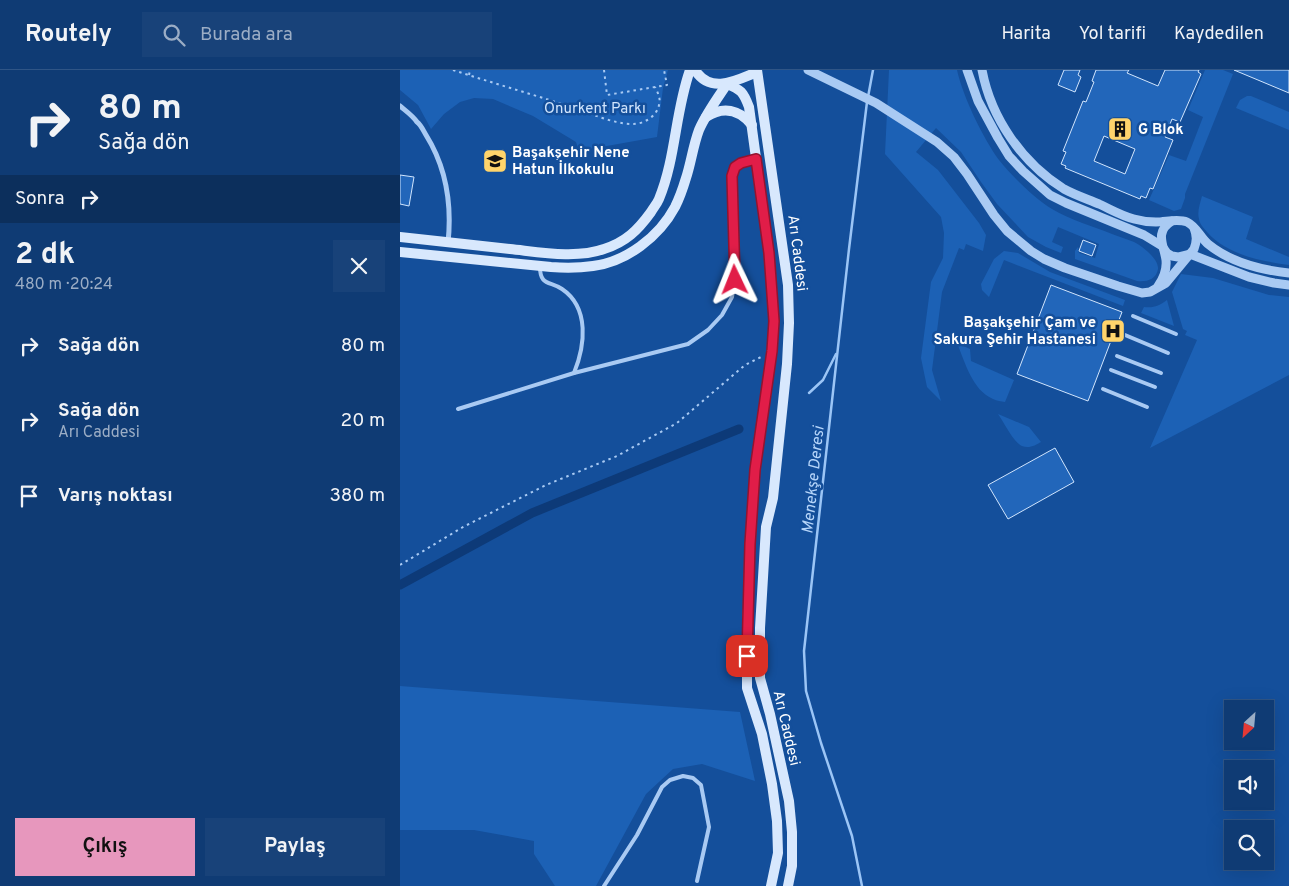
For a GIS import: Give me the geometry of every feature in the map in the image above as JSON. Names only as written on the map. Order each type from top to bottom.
[{"type":"main road","points":[[400,238],[535,252],[585,254],[603,250],[620,243],[639,227],[658,202],[667,178],[684,88],[690,70]]},
{"type":"main road","points":[[695,70],[697,74],[716,84],[726,84],[759,71]]},
{"type":"main road","name":"Arı Caddesi","points":[[759,71],[788,285],[787,364],[772,498],[766,527],[760,628],[760,678],[789,801],[792,832],[792,866],[788,886]]},
{"type":"main road","points":[[400,252],[574,268],[605,264],[619,259],[638,248],[650,238],[663,224],[674,207],[685,180],[699,130],[726,84]]},
{"type":"main road","name":"Arı Caddesi","points":[[726,84],[740,89],[749,106],[770,263],[774,321],[772,351],[755,470],[750,544],[747,641],[747,688],[762,734],[777,821],[778,853],[771,886]]},
{"type":"main road","points":[[706,117],[722,110],[729,110],[747,118],[752,126]]},
{"type":"street","points":[[808,70],[876,103],[937,142],[954,157],[994,216],[1007,231],[1044,259],[1065,268],[1142,293],[1150,292],[1166,283],[1194,249],[1197,236],[1194,228]]},
{"type":"street","points":[[967,70],[982,107],[1009,156],[1050,195],[1136,231],[1162,246],[1172,256],[1178,257],[1190,254],[1248,277],[1274,284],[1289,285]]},
{"type":"street","points":[[982,70],[988,92],[1004,127],[1016,146],[1041,172],[1066,190],[1132,218],[1148,222],[1179,220],[1185,222],[1194,228],[1210,245],[1232,259],[1258,268],[1289,273]]},
{"type":"street","points":[[400,106],[418,122],[432,145],[441,167],[448,202],[450,224],[448,243]]},
{"type":"street","points":[[1156,290],[1165,273],[1166,261],[1161,239],[1164,228],[1172,221]]},
{"type":"lane","points":[[458,409],[574,374],[688,344],[708,330],[722,315],[732,297],[735,280],[732,176],[735,167],[741,163],[756,159]]},
{"type":"lane","points":[[540,266],[540,275],[544,280],[562,289],[577,303],[582,316],[583,334],[580,360],[574,374]]},
{"type":"lane","points":[[1133,316],[1176,334]]},
{"type":"lane","points":[[1125,335],[1168,353]]},
{"type":"lane","points":[[1117,356],[1160,373]]},
{"type":"lane","points":[[1111,370],[1155,387]]},
{"type":"lane","points":[[1103,390],[1147,407]]},
{"type":"lane","points":[[604,886],[637,835],[662,786],[670,780],[683,776],[693,778],[700,785],[709,828],[697,881]]},
{"type":"path","points":[[453,70],[622,123],[635,124],[648,120],[654,115],[659,106],[659,96],[655,87]]},
{"type":"path","points":[[469,75],[470,70]]},
{"type":"path","points":[[604,70],[607,95],[667,85],[664,70]]},
{"type":"path","points":[[400,565],[463,527],[546,485],[618,456],[676,422],[745,365],[772,351]]},
{"type":"green space","name":"Onurkent Parkı","points":[[400,70],[668,70],[663,88],[657,137],[579,151],[576,142],[533,116],[493,99],[474,98],[460,102],[444,114],[431,129],[418,105],[400,90]]},
{"type":"green space","points":[[889,70],[957,70],[969,105],[980,129],[999,160],[1017,180],[1038,199],[1059,213],[1134,242],[1156,261],[1158,269],[1155,276],[1147,281],[1137,281],[1075,259],[1075,251],[1078,247],[1079,253],[1095,258],[1099,244],[1058,227],[1052,242],[1063,247],[1061,253],[1028,237],[997,204],[961,152],[936,128],[916,152],[938,170],[986,235],[983,251],[966,244],[964,250],[959,248],[942,292],[932,370],[941,401],[927,387],[921,358],[931,282],[943,258],[944,233],[941,217],[885,154]]},
{"type":"green space","points":[[1205,70],[1223,70],[1233,74],[1185,194],[1181,209],[1174,211],[1149,200],[1169,155],[1186,161],[1203,117],[1188,110]]},
{"type":"green space","points":[[1247,96],[1289,112],[1289,130],[1236,108],[1240,100]]},
{"type":"green space","points":[[1202,196],[1253,217],[1246,239],[1289,257],[1289,265],[1245,256],[1215,240],[1203,228],[1198,216]]},
{"type":"green space","points":[[1004,251],[1018,253],[1050,272],[1125,300],[1123,306],[1004,260],[989,297],[982,290],[981,284],[994,259]]},
{"type":"green space","points":[[1181,274],[1213,278],[1269,295],[1289,297],[1289,375],[1150,448],[1197,340],[1185,335],[1187,331],[1183,329],[1172,292]]},
{"type":"green space","points":[[1167,300],[1174,326],[1141,313],[1144,307],[1156,306]]},
{"type":"green space","points":[[957,343],[970,349],[971,361],[1014,380],[1005,402],[986,395],[974,382]]},
{"type":"green space","points":[[998,414],[1029,427],[1041,442],[1030,447],[1022,446],[1012,436]]},
{"type":"green space","points":[[400,686],[740,712],[755,781],[702,764],[673,769],[646,794],[596,886],[555,886],[534,854],[534,841],[474,830],[400,830]]},
{"type":"building","points":[[1064,70],[1080,70],[1078,75],[1081,77],[1075,92],[1058,85]]},
{"type":"building","name":"G Blok","points":[[1096,70],[1129,70],[1127,73],[1158,86],[1165,70],[1199,70],[1198,72],[1201,74],[1180,122],[1172,119],[1165,137],[1173,140],[1153,189],[1150,188],[1146,198],[1141,196],[1140,199],[1065,168],[1066,166],[1061,164],[1066,152],[1063,151],[1083,101],[1086,102],[1094,82],[1092,81]],"holes":[[[1104,136],[1135,149],[1125,174],[1094,161]]]},
{"type":"building","points":[[1234,70],[1289,70],[1289,93]]},
{"type":"building","points":[[400,175],[414,177],[409,206],[400,204]]},
{"type":"building","points":[[1083,240],[1096,245],[1092,256],[1079,251]]},
{"type":"building","points":[[1051,285],[1122,312],[1088,401],[1017,374]]},
{"type":"building","points":[[1055,448],[1074,482],[1008,519],[988,485]]},
{"type":"waterway","name":"Menekşe Deresi","points":[[868,97],[873,70]]},
{"type":"waterway","name":"Menekşe Deresi","points":[[862,886],[852,836],[806,691],[804,651],[867,102]]},
{"type":"waterway","points":[[809,393],[823,380],[836,354]]},
{"type":"waterway","points":[[400,585],[532,513],[739,429]]},
{"type":"place","name":"G Blok","points":[[1120,129]]},
{"type":"place","name":"Başakşehir Nene Hatun İlkokulu","points":[[495,161]]},
{"type":"place","name":"Başakşehir Çam ve Sakura Şehir Hastanesi","points":[[1113,331]]},
{"type":"route","points":[[735,280],[732,176],[735,167],[741,163],[756,159],[769,253],[774,321],[772,351],[755,470],[750,544],[747,656]]}]
